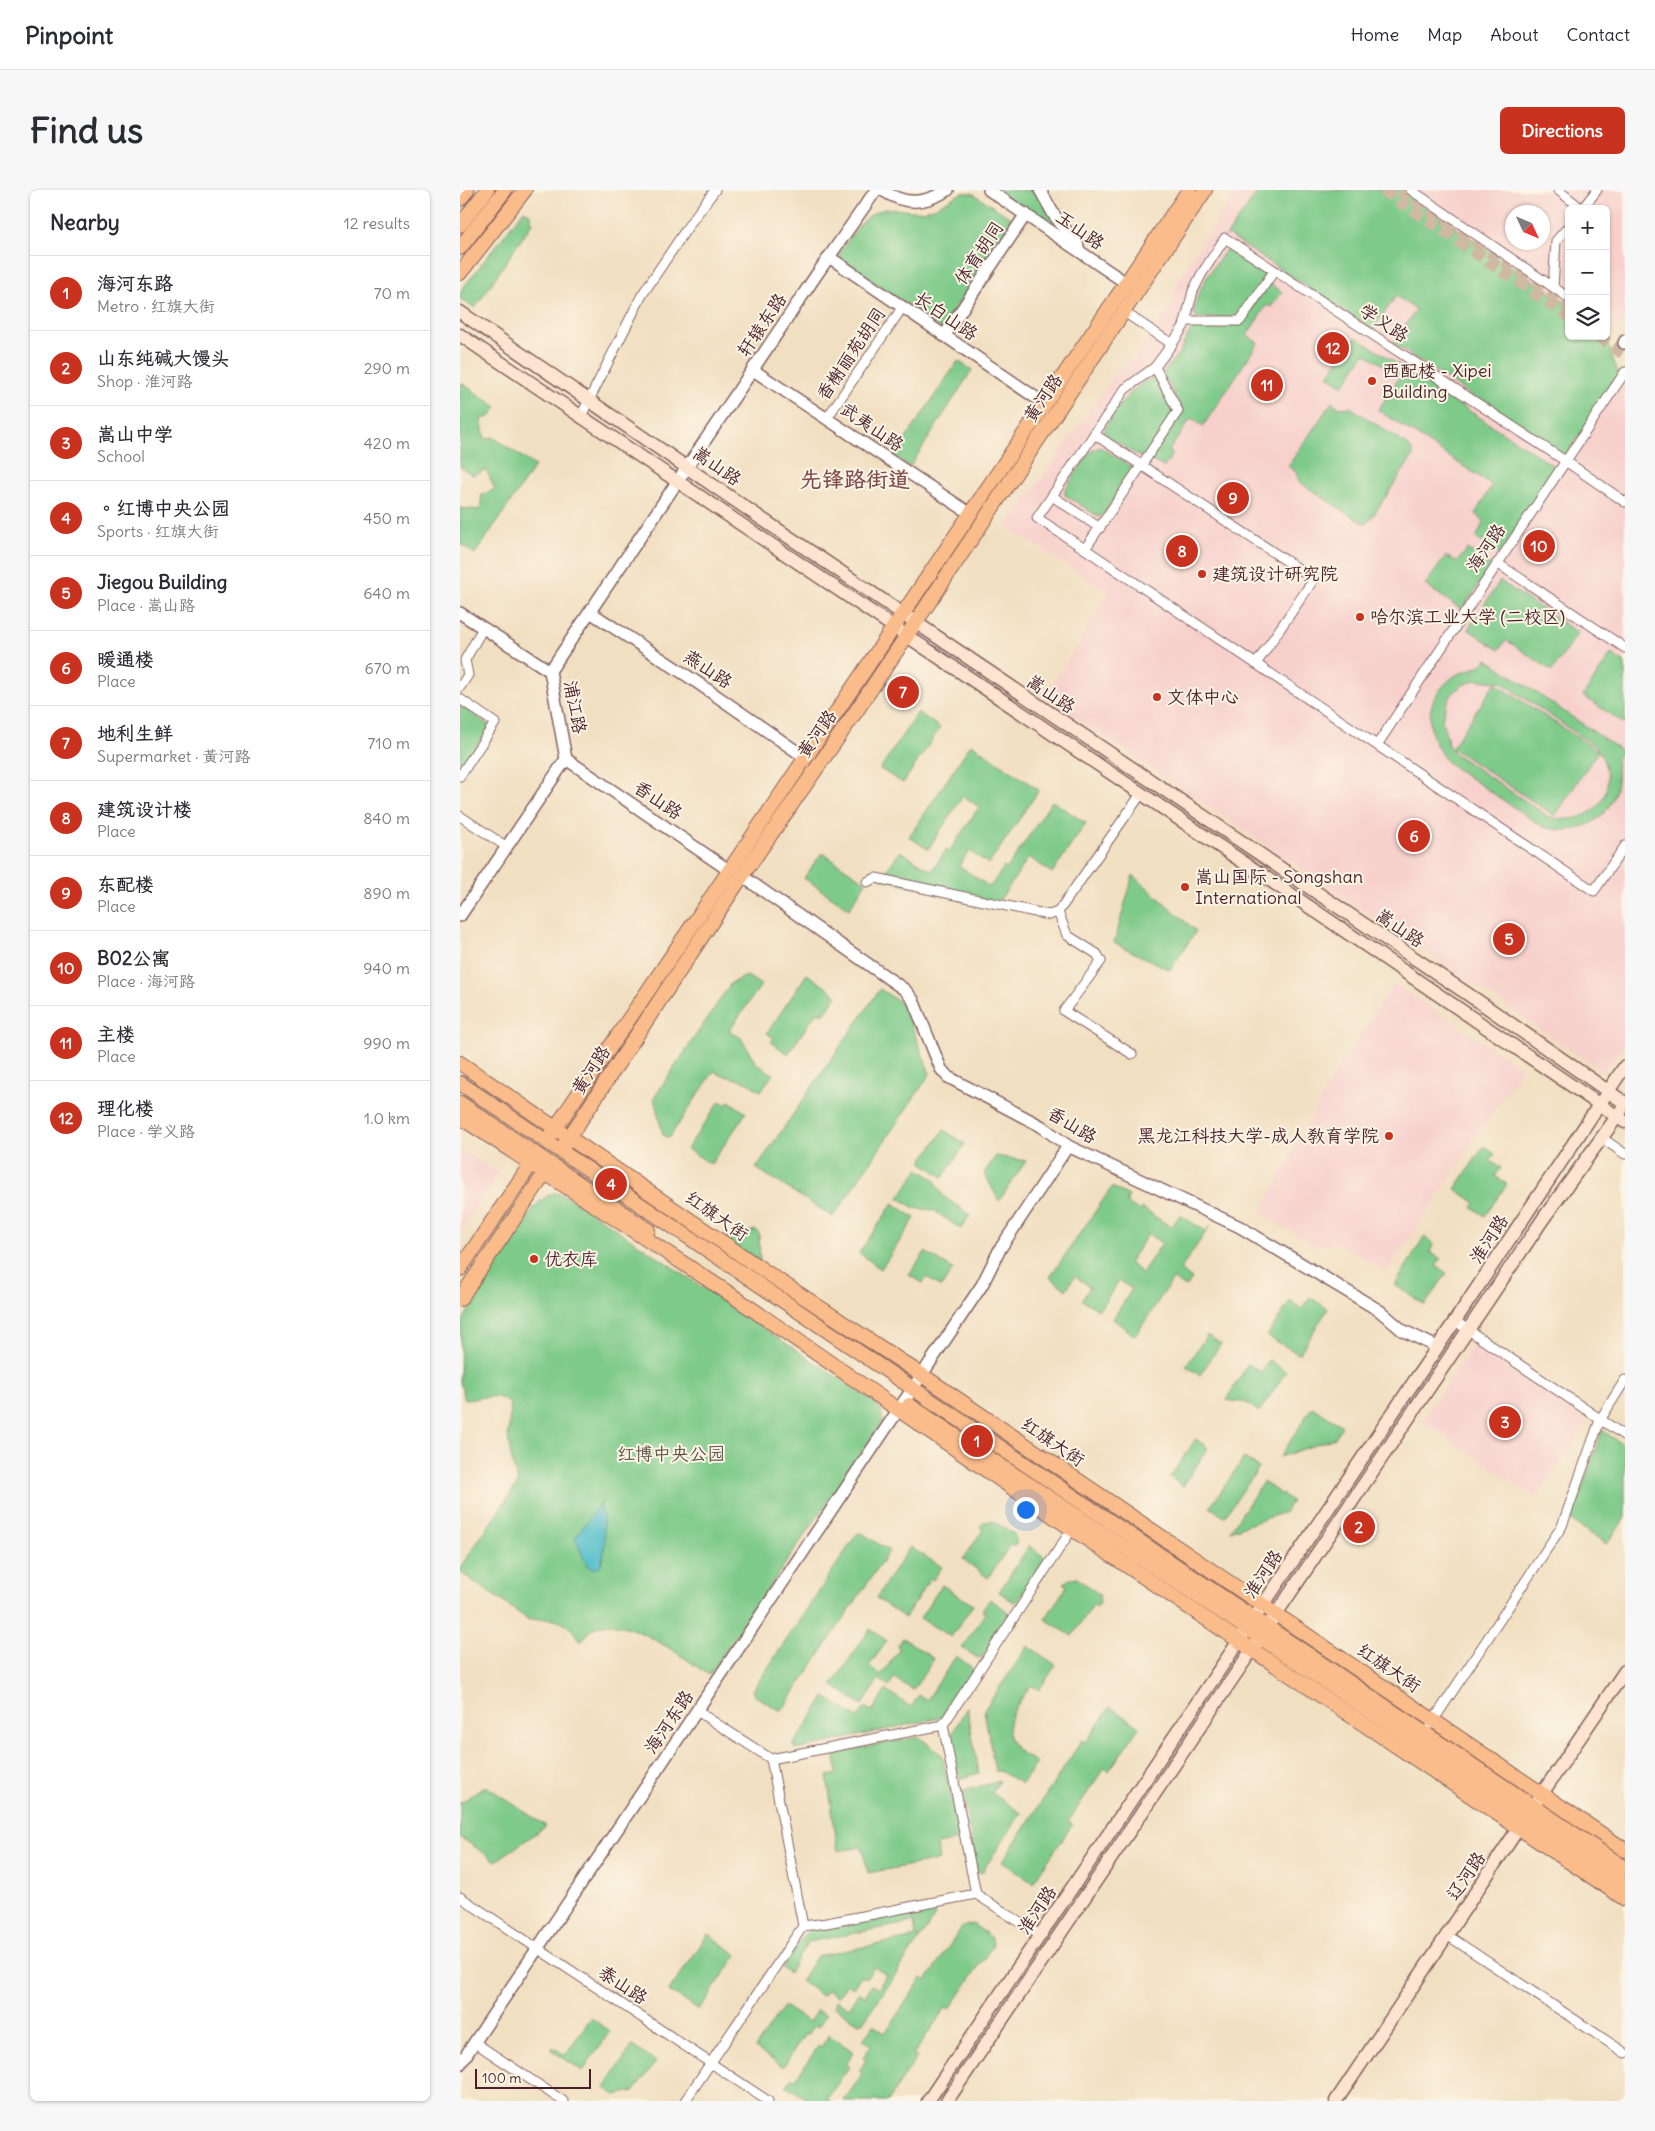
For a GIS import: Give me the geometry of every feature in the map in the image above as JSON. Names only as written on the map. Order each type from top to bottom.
[{"type":"main road","points":[[460,199],[467,190]]},
{"type":"main road","points":[[460,225],[487,190]]},
{"type":"main road","points":[[460,248],[505,190]]},
{"type":"main road","points":[[460,273],[525,190]]},
{"type":"main road","name":"黄河路","points":[[460,1299],[569,1138],[736,874],[806,758],[1188,190]]},
{"type":"main road","name":"黄河路","points":[[460,1269],[555,1129],[915,623],[1204,190]]},
{"type":"main road","name":"嵩山路","points":[[460,312],[903,615],[1481,1003],[1625,1103]]},
{"type":"main road","name":"嵩山路","points":[[460,335],[1621,1120]]},
{"type":"main road","name":"红旗大街","points":[[460,1063],[771,1276],[921,1374],[1625,1850]]},
{"type":"main road","name":"淮河路","points":[[928,2101],[1041,1936],[1625,1066]]},
{"type":"main road","name":"红旗大街","points":[[460,1083],[911,1389],[1251,1624],[1425,1732],[1625,1899]]},
{"type":"main road","name":"红旗大街","points":[[460,1103],[534,1160]]},
{"type":"main road","name":"淮河路","points":[[947,2101],[1277,1616],[1544,1218],[1602,1138],[1621,1120],[1625,1103]]},
{"type":"main road","name":"红旗大街","points":[[460,1117],[548,1169],[730,1294],[901,1405],[1076,1523],[1239,1641],[1529,1819],[1625,1868]]},
{"type":"main road","name":"红旗大街","points":[[1076,1523],[1251,1624]]},
{"type":"main road","name":"红旗大街","points":[[1265,1633],[1529,1819],[1625,1884]]},
{"type":"main road","name":"辽河路","points":[[1336,2101],[1529,1819],[1625,1671]]},
{"type":"main road","name":"辽河路","points":[[1545,1795],[1625,1681]]},
{"type":"main road","name":"辽河路","points":[[1343,2101],[1453,1939],[1529,1819]]},
{"type":"street","points":[[581,416],[642,295],[715,190]]},
{"type":"street","name":"轩辕东路","points":[[678,482],[876,190]]},
{"type":"street","points":[[882,190],[896,199],[908,202],[929,199],[948,190]]},
{"type":"street","name":"玉山路","points":[[990,190],[1126,283]]},
{"type":"street","points":[[1040,190],[1054,215],[1087,256]]},
{"type":"street","points":[[1412,190],[1565,295]]},
{"type":"street","points":[[1558,190],[1577,205]]},
{"type":"street","points":[[1585,205],[1598,190]]},
{"type":"street","name":"体育胡同","points":[[944,336],[1026,214]]},
{"type":"street","points":[[1553,287],[1556,241],[1565,231]]},
{"type":"street","name":"学义路","points":[[1186,321],[1194,291],[1201,275],[1225,238],[1625,502]]},
{"type":"street","name":"长白山路","points":[[829,257],[1045,404]]},
{"type":"street","points":[[1274,271],[1240,321],[1186,321],[1172,344],[1154,367],[1125,389],[1037,518],[1594,891],[1625,846]]},
{"type":"street","name":"香榭丽苑胡同","points":[[827,418],[902,308]]},
{"type":"street","points":[[1124,312],[1172,344]]},
{"type":"street","points":[[1085,549],[1178,411],[1154,367]]},
{"type":"street","name":"武夷山路","points":[[753,370],[971,514]]},
{"type":"street","name":"海河路","points":[[1377,745],[1496,563],[1567,462],[1625,372]]},
{"type":"street","points":[[1094,434],[1314,579],[1256,664]]},
{"type":"street","name":"浦江路","points":[[460,916],[566,759],[550,671],[678,482]]},
{"type":"street","points":[[1052,496],[1100,528]]},
{"type":"street","points":[[1496,563],[1625,648]]},
{"type":"street","name":"燕山路","points":[[590,612],[695,681],[806,758]]},
{"type":"street","points":[[460,613],[550,671]]},
{"type":"street","points":[[460,688],[468,675],[463,660],[483,628]]},
{"type":"street","points":[[460,699],[495,723],[460,776]]},
{"type":"street","name":"香山路","points":[[566,759],[904,990],[914,1000],[941,1069],[948,1077],[1041,1126],[1068,1146],[1240,1227],[1380,1311],[1402,1330],[1437,1347]]},
{"type":"street","points":[[867,882],[876,878],[1049,915],[1058,912],[1141,794]]},
{"type":"street","points":[[460,816],[507,847]]},
{"type":"street","points":[[1058,912],[1067,935],[1097,954],[1101,961],[1064,1011],[1132,1054]]},
{"type":"street","points":[[1602,1138],[1625,1154]]},
{"type":"street","name":"海河东路","points":[[460,2064],[982,1285],[1000,1249],[1068,1146]]},
{"type":"street","points":[[1455,1321],[1625,1436]]},
{"type":"street","points":[[1425,1732],[1562,1526],[1600,1420],[1625,1380]]},
{"type":"street","points":[[976,1894],[943,1726],[1076,1523]]},
{"type":"street","points":[[697,1711],[771,1759],[943,1726]]},
{"type":"street","points":[[685,2101],[803,1926],[771,1759]]},
{"type":"street","points":[[803,1926],[976,1894],[1041,1936]]},
{"type":"street","name":"泰山路","points":[[460,1897],[768,2101]]},
{"type":"street","points":[[1453,1939],[1625,2053]]},
{"type":"street","points":[[474,2042],[563,2101]]},
{"type":"shaded area","name":"哈尔滨工业大学 (二校区)","points":[[1237,190],[1625,190],[1625,318],[1610,335],[1610,205],[1565,205],[1565,340],[1606,340],[1619,376],[1625,380],[1625,1042],[1604,1072],[1044,696],[1080,642],[1108,592],[1007,527],[1118,370],[1133,359],[1170,307],[1177,282]]},
{"type":"shaded area","name":"黑龙江科技大学-成人教育学院","points":[[1394,983],[1522,1068],[1387,1272],[1339,1244],[1316,1246],[1261,1213],[1339,1065]]},
{"type":"shaded area","points":[[460,1148],[499,1174],[460,1231]]},
{"type":"shaded area","points":[[1473,1345],[1588,1422],[1537,1498],[1422,1421]]},
{"type":"green space","points":[[994,190],[1035,190],[1058,227],[1057,231]]},
{"type":"green space","points":[[1259,190],[1400,190],[1565,302],[1565,340],[1606,340],[1619,376],[1564,458],[1393,343],[1416,310],[1396,296],[1373,330],[1228,235],[1225,238]]},
{"type":"green space","points":[[962,193],[972,193],[1014,220],[941,329],[842,260],[839,254],[861,224],[875,213],[892,209],[923,211],[940,205]]},
{"type":"green space","points":[[524,210],[532,216],[530,219],[533,222],[475,308],[460,299],[460,292]]},
{"type":"green space","points":[[1229,249],[1263,270],[1265,274],[1235,318],[1199,318],[1194,315],[1197,297],[1205,280],[1226,250]]},
{"type":"green space","points":[[1269,283],[1282,292],[1271,307],[1267,305],[1247,335],[1258,343],[1203,426],[1191,418],[1169,451],[1173,454],[1164,467],[1150,460],[1183,411],[1163,373],[1179,353],[1192,327],[1198,324],[1240,325]]},
{"type":"green space","points":[[1358,338],[1557,468],[1500,555],[1476,538],[1484,521],[1475,514],[1492,485],[1378,410],[1400,376],[1365,353],[1343,386],[1328,376],[1353,339]]},
{"type":"green space","points":[[958,361],[972,370],[910,467],[894,456]]},
{"type":"green space","points":[[1153,378],[1157,380],[1172,410],[1171,418],[1144,456],[1140,457],[1107,436],[1104,432],[1117,408],[1124,400],[1138,387]]},
{"type":"green space","points":[[460,382],[497,407],[490,417],[481,419],[485,439],[493,437],[535,466],[475,554],[460,544],[460,508],[480,510],[482,495],[495,489],[486,470],[473,475],[460,467]]},
{"type":"green space","points":[[1332,402],[1340,408],[1350,407],[1409,446],[1413,451],[1413,456],[1370,520],[1366,523],[1361,522],[1299,482],[1296,472],[1288,466]]},
{"type":"green space","points":[[1100,447],[1132,467],[1134,471],[1103,515],[1099,517],[1065,495],[1065,489],[1091,451]]},
{"type":"green space","points":[[1468,549],[1491,566],[1462,610],[1425,585],[1446,556],[1457,562]]},
{"type":"green space","points":[[1500,581],[1578,633],[1552,671],[1506,640],[1499,650],[1468,629]]},
{"type":"green space","points":[[1611,654],[1625,663],[1625,724],[1583,696]]},
{"type":"green space","points":[[1487,659],[1622,751],[1616,760],[1617,777],[1615,793],[1609,806],[1600,817],[1589,824],[1575,829],[1560,830],[1543,827],[1448,763],[1440,752],[1431,730],[1431,707],[1443,686],[1453,677],[1484,663]],"holes":[[[1476,680],[1501,682],[1596,747],[1604,762],[1607,776],[1606,790],[1601,802],[1592,811],[1581,817],[1566,819],[1549,817],[1454,753],[1449,745],[1442,720],[1446,705],[1453,693],[1463,685]]]},
{"type":"green space","points":[[1495,683],[1598,751],[1555,816],[1452,748]]},
{"type":"green space","points":[[460,705],[490,726],[460,770]]},
{"type":"green space","points":[[918,712],[940,728],[903,783],[880,769]]},
{"type":"green space","points":[[971,744],[1039,790],[989,864],[969,851],[959,866],[990,887],[1004,867],[1007,869],[1052,801],[1086,823],[1052,873],[1029,857],[997,904],[881,879],[900,851],[932,871],[946,850],[949,852],[979,807],[963,796],[928,849],[909,837]]},
{"type":"green space","points":[[822,853],[866,882],[849,909],[804,878]]},
{"type":"green space","points":[[1133,875],[1196,931],[1170,970],[1114,943]]},
{"type":"green space","points":[[807,974],[837,995],[825,1013],[816,1013],[788,1054],[771,1042],[774,1038],[767,1033]]},
{"type":"green space","points":[[747,976],[761,985],[729,1031],[741,1038],[756,1063],[773,1074],[761,1091],[744,1081],[721,1075],[714,1071],[669,1138],[663,1135],[654,1098],[731,983]]},
{"type":"green space","points":[[880,989],[904,1005],[930,1074],[833,1217],[756,1168]]},
{"type":"green space","points":[[720,1101],[726,1105],[729,1101],[746,1113],[711,1164],[687,1149]]},
{"type":"green space","points":[[944,1130],[965,1144],[943,1177],[921,1162]]},
{"type":"green space","points":[[1484,1146],[1495,1154],[1490,1161],[1501,1168],[1495,1176],[1507,1184],[1485,1216],[1472,1207],[1475,1203],[1455,1189]]},
{"type":"green space","points":[[996,1156],[1026,1161],[999,1201],[984,1173]]},
{"type":"green space","points":[[918,1169],[934,1179],[943,1196],[970,1215],[961,1229],[933,1210],[914,1208],[899,1198]]},
{"type":"green space","points":[[1112,1187],[1129,1196],[1126,1202],[1140,1211],[1142,1208],[1171,1227],[1180,1215],[1206,1231],[1210,1226],[1180,1270],[1192,1279],[1186,1287],[1173,1279],[1135,1336],[1113,1319],[1132,1289],[1119,1281],[1099,1310],[1082,1300],[1090,1287],[1075,1276],[1066,1290],[1050,1277]],"holes":[[[1148,1234],[1162,1243],[1142,1273],[1129,1263]]]},
{"type":"green space","name":"红博中央公园","points":[[554,1193],[565,1195],[875,1403],[881,1411],[883,1421],[709,1675],[654,1639],[621,1626],[607,1624],[594,1628],[581,1642],[571,1629],[560,1622],[546,1619],[529,1620],[460,1572],[461,1566],[518,1483],[511,1458],[508,1434],[511,1404],[495,1397],[465,1400],[460,1382],[461,1323],[535,1206]]},
{"type":"green space","points":[[893,1203],[915,1218],[881,1269],[859,1253]]},
{"type":"green space","points":[[756,1230],[759,1233],[760,1269],[718,1240]]},
{"type":"green space","points":[[1424,1237],[1434,1244],[1430,1252],[1441,1259],[1436,1266],[1447,1273],[1425,1305],[1395,1285]]},
{"type":"green space","points":[[925,1252],[953,1269],[941,1287],[927,1277],[923,1283],[909,1275]]},
{"type":"green space","points":[[1310,1297],[1328,1309],[1299,1354],[1267,1336],[1290,1301],[1302,1309]]},
{"type":"green space","points":[[1207,1335],[1221,1344],[1200,1375],[1186,1366]]},
{"type":"green space","points":[[1269,1360],[1286,1372],[1259,1412],[1247,1403],[1226,1400],[1248,1364],[1261,1372]]},
{"type":"green space","points":[[1312,1407],[1342,1426],[1335,1438],[1280,1457]]},
{"type":"green space","points":[[1602,1430],[1625,1446],[1625,1518],[1607,1544],[1571,1521]]},
{"type":"green space","points":[[1196,1439],[1208,1448],[1183,1486],[1170,1477]]},
{"type":"green space","points":[[1244,1458],[1259,1468],[1224,1517],[1210,1507]]},
{"type":"green space","points":[[1263,1482],[1292,1501],[1285,1512],[1230,1531]]},
{"type":"green space","points":[[993,1521],[1014,1534],[1017,1543],[1015,1546],[1011,1544],[988,1578],[963,1559],[983,1530],[980,1527],[984,1522]]},
{"type":"green space","points":[[862,1533],[889,1551],[783,1709],[779,1710],[755,1696],[753,1690],[857,1534]]},
{"type":"green space","points":[[1029,1546],[1046,1558],[1015,1603],[999,1592]]},
{"type":"green space","points":[[910,1547],[942,1567],[933,1580],[930,1578],[905,1618],[876,1598]]},
{"type":"green space","points":[[1077,1578],[1099,1594],[1100,1603],[1097,1607],[1093,1605],[1072,1636],[1045,1619],[1067,1586],[1064,1584],[1067,1580]]},
{"type":"green space","points":[[942,1585],[973,1605],[951,1637],[920,1618]]},
{"type":"green space","points":[[990,1599],[1007,1611],[1009,1618],[982,1657],[978,1658],[962,1648],[986,1613],[982,1611]]},
{"type":"green space","points":[[870,1629],[887,1641],[869,1666],[881,1675],[900,1649],[897,1647],[903,1638],[934,1659],[913,1690],[894,1678],[889,1686],[879,1679],[862,1705],[832,1685]]},
{"type":"green space","points":[[1028,1646],[1056,1665],[1039,1690],[1031,1685],[1012,1714],[1009,1722],[1010,1738],[1016,1749],[1037,1763],[1022,1784],[1000,1771],[995,1771],[984,1710]]},
{"type":"green space","points":[[956,1656],[973,1670],[942,1717],[799,1749],[794,1748],[794,1744],[825,1697],[858,1718],[865,1707],[872,1711],[886,1690],[911,1707],[919,1695],[927,1700]]},
{"type":"green space","points":[[967,1707],[979,1773],[959,1779],[951,1736]]},
{"type":"green space","points":[[1110,1707],[1139,1727],[1109,1771],[1104,1768],[1068,1822],[1072,1825],[1033,1883],[1002,1862],[1082,1740],[1086,1742]]},
{"type":"green space","points":[[919,1737],[942,1755],[960,1834],[954,1841],[937,1844],[939,1860],[868,1873],[862,1847],[838,1851],[827,1776],[837,1774],[835,1758],[838,1752]]},
{"type":"green space","points":[[1000,1781],[992,1793],[1021,1813],[983,1872],[977,1873],[963,1791]]},
{"type":"green space","points":[[486,1786],[546,1826],[496,1861],[460,1837],[460,1803]]},
{"type":"green space","points":[[933,1910],[935,1916],[864,2021],[859,2023],[834,2007],[836,2000],[849,2008],[859,1992],[865,1996],[872,1985],[878,1989],[886,1975],[874,1967],[866,1979],[861,1976],[853,1988],[847,1984],[838,1997],[827,1990],[822,1996],[801,1981],[817,1956],[916,1937],[914,1922],[808,1942],[789,1973],[782,1968],[805,1934],[811,1930]]},
{"type":"green space","points":[[973,1924],[992,1938],[993,1945],[950,2009],[946,2007],[913,2055],[917,2057],[888,2101],[844,2101],[862,2074],[859,2071],[866,2060],[863,2058],[871,2045],[863,2040],[873,2025],[885,2033],[922,1978],[926,1981],[962,1927]]},
{"type":"green space","points":[[708,1934],[737,1955],[699,2010],[669,1991]]},
{"type":"green space","points":[[784,2006],[809,2022],[817,2010],[826,2015],[818,2027],[815,2025],[808,2035],[805,2034],[783,2067],[755,2048]]},
{"type":"green space","points":[[591,2018],[610,2031],[583,2071],[551,2050],[553,2047],[565,2055]]},
{"type":"green space","points":[[829,2035],[854,2052],[846,2064],[849,2067],[827,2099],[830,2101],[810,2101],[786,2085],[792,2077],[795,2080],[819,2045],[821,2047]]},
{"type":"green space","points":[[632,2046],[656,2062],[634,2091],[615,2095],[605,2088]]},
{"type":"water","points":[[600,1503],[605,1543],[600,1567],[592,1569],[587,1566],[575,1538]]},
{"type":"tunnel","points":[[1383,190],[1565,313]]},
{"type":"tunnel","points":[[1400,190],[1565,303]]},
{"type":"tunnel","points":[[1604,340],[1625,355]]},
{"type":"place","name":"理化楼","points":[[1333,348]]},
{"type":"place","name":"西配楼 - Xipei Building","points":[[1372,381]]},
{"type":"place","name":"主楼","points":[[1267,385]]},
{"type":"place","name":"东配楼","points":[[1233,498]]},
{"type":"place","name":"B02公寓","points":[[1539,546]]},
{"type":"place","name":"建筑设计楼","points":[[1182,551]]},
{"type":"place","name":"建筑设计研究院","points":[[1202,574]]},
{"type":"place","name":"哈尔滨工业大学 (二校区)","points":[[1360,617]]},
{"type":"place","name":"地利生鲜","points":[[903,692]]},
{"type":"place","name":"文体中心","points":[[1157,697]]},
{"type":"place","name":"暖通楼","points":[[1414,836]]},
{"type":"place","name":"嵩山国际 - Songshan International","points":[[1185,887]]},
{"type":"place","name":"Jiegou Building","points":[[1509,939]]},
{"type":"place","name":"黑龙江科技大学-成人教育学院","points":[[1389,1136]]},
{"type":"place","name":"。红博中央公园","points":[[611,1184]]},
{"type":"place","name":"优衣库","points":[[534,1259]]},
{"type":"place","name":"嵩山中学","points":[[1505,1422]]},
{"type":"place","name":"海河东路","points":[[977,1441]]},
{"type":"place","name":"山东纯碱大馒头","points":[[1359,1527]]},
{"type":"district","name":"先锋路街道","points":[[855,479]]}]
